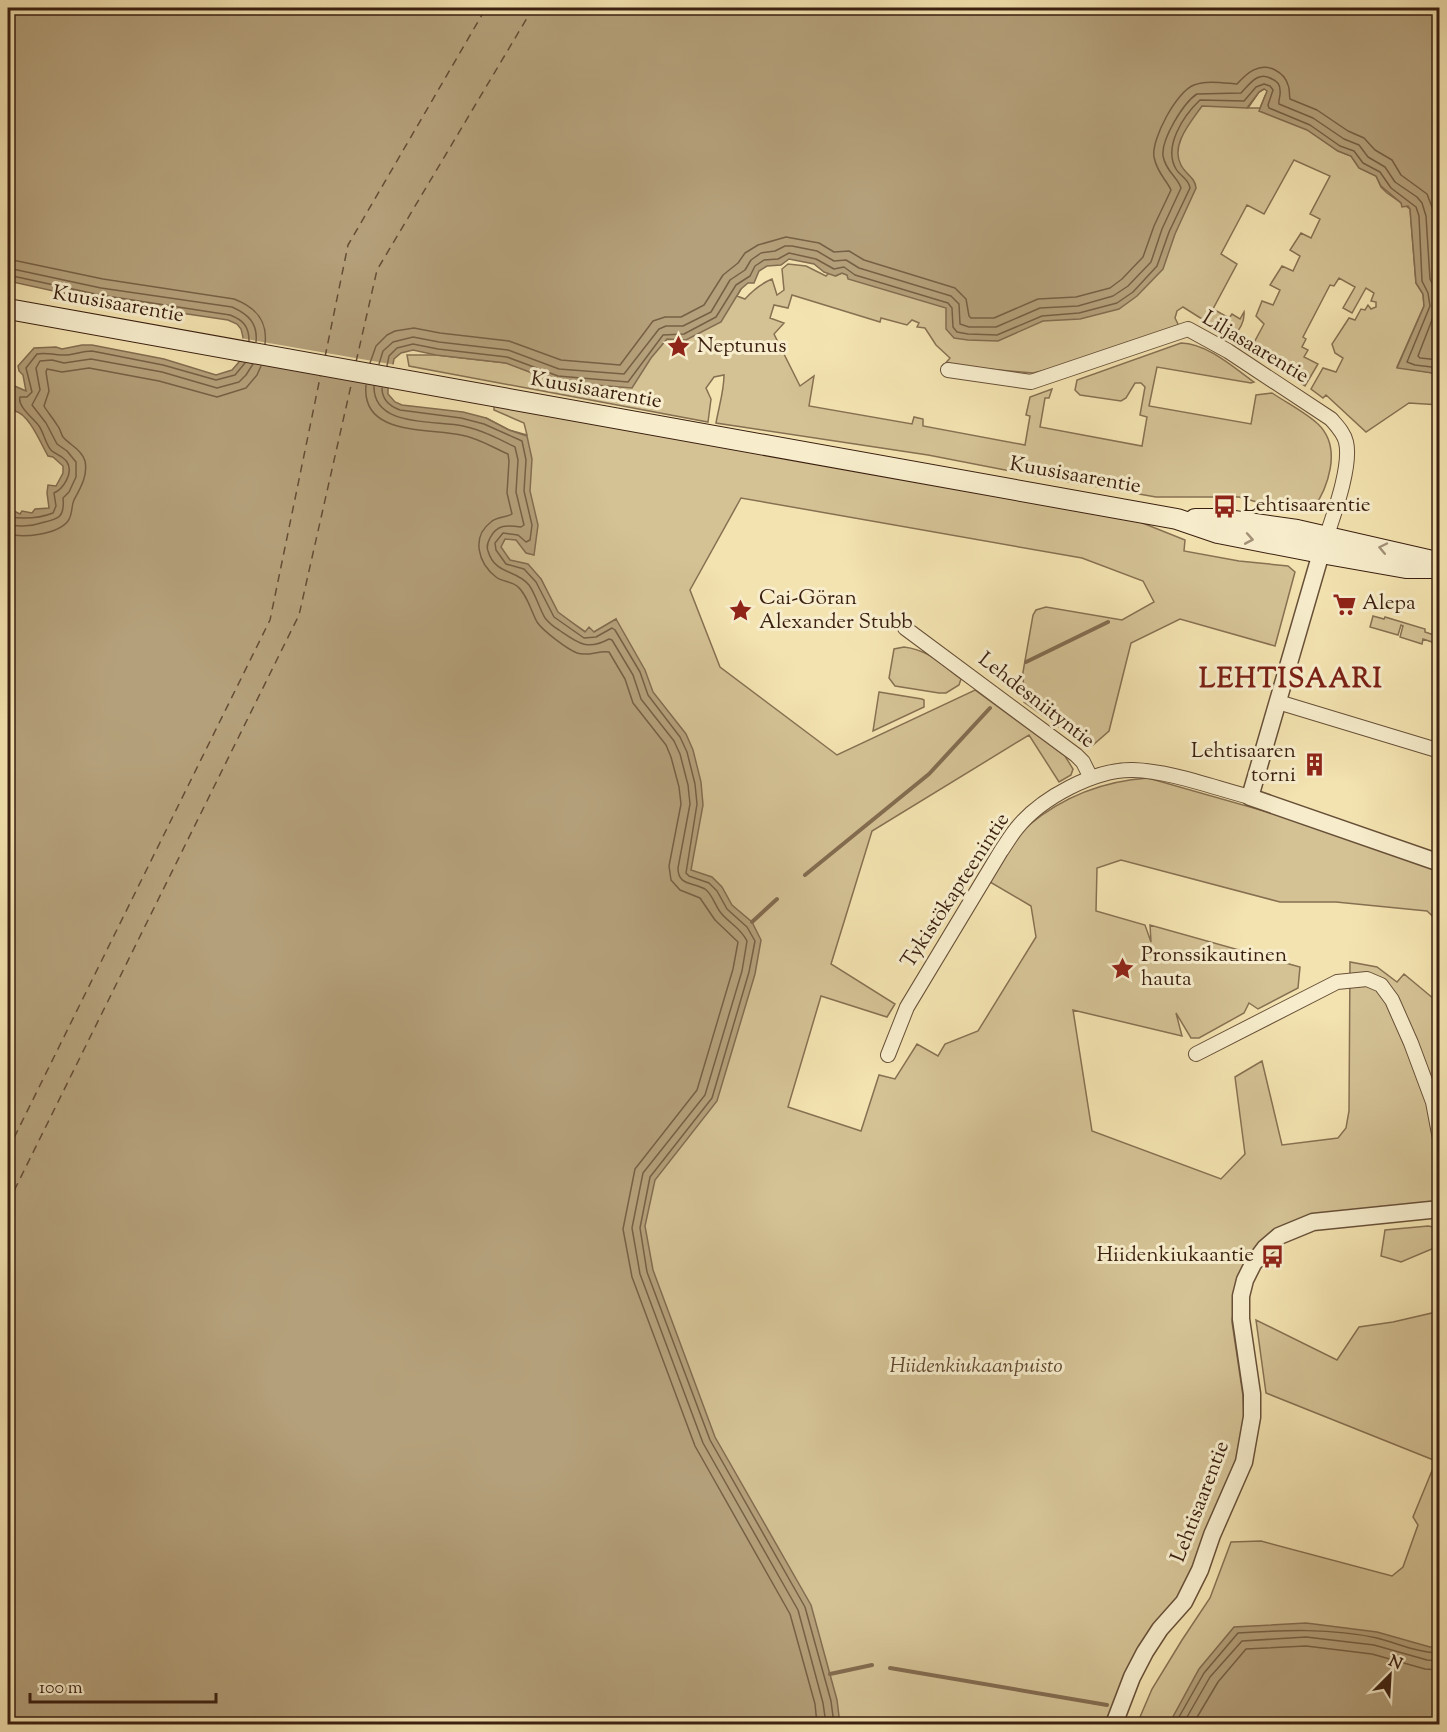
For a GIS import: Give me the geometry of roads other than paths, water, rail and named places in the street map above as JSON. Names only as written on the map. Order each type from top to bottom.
[{"type":"main road","name":"Kuusisaarentie","points":[[8,309],[1177,519],[1218,533],[1408,554],[1440,562]]},
{"type":"main road","name":"Kuusisaarentie","points":[[1324,545],[1406,568],[1440,568]]},
{"type":"street","name":"Liljasaarentie","points":[[948,370],[1031,382],[1188,329],[1197,332],[1331,419],[1340,430],[1346,441],[1348,456],[1336,509],[1324,545]]},
{"type":"street","points":[[1324,545],[1250,797],[1440,863]]},
{"type":"street","name":"Lehdesniityntie","points":[[905,628],[1076,755],[1083,762],[1091,778],[1117,771],[1156,772],[1250,797]]},
{"type":"street","points":[[1278,702],[1440,751]]},
{"type":"street","name":"Tykistökapteenintie","points":[[888,1055],[907,1007],[1017,828],[1056,795],[1091,778]]},
{"type":"street","points":[[1196,1054],[1337,982],[1367,979],[1381,986],[1396,1009],[1433,1102],[1440,1139]]},
{"type":"street","name":"Lehtisaarentie","points":[[1114,1725],[1132,1677],[1145,1652],[1160,1629],[1184,1602],[1200,1570],[1212,1535],[1244,1461],[1252,1417],[1252,1395],[1240,1296],[1253,1264],[1265,1248],[1279,1236],[1313,1222],[1440,1209]]},
{"type":"water","points":[[8,8],[1439,8],[1439,374],[1397,368],[1424,306],[1423,294],[1416,283],[1410,209],[1408,206],[1402,207],[1401,203],[1381,186],[1376,176],[1359,168],[1351,156],[1338,151],[1307,130],[1259,111],[1267,91],[1264,89],[1247,108],[1202,106],[1188,126],[1180,142],[1178,157],[1196,188],[1175,234],[1163,269],[1137,296],[1119,309],[1080,319],[1043,321],[998,341],[954,338],[946,329],[946,308],[848,279],[847,275],[842,273],[835,276],[824,272],[814,264],[789,259],[781,265],[767,266],[759,271],[754,283],[748,283],[741,289],[721,322],[686,340],[667,339],[651,358],[632,388],[556,382],[506,363],[413,350],[401,353],[394,359],[388,394],[395,402],[402,405],[463,412],[486,418],[527,436],[532,459],[530,491],[538,525],[534,555],[526,553],[516,540],[505,539],[501,547],[510,560],[528,564],[541,579],[558,612],[585,632],[589,627],[594,632],[616,619],[645,670],[653,692],[686,734],[693,750],[701,782],[703,805],[691,870],[712,877],[722,887],[732,905],[752,922],[761,940],[755,974],[717,1101],[655,1180],[645,1226],[653,1270],[715,1437],[811,1605],[837,1700],[840,1724],[8,1724],[8,505],[10,511],[20,514],[22,511],[32,513],[35,509],[49,508],[48,485],[56,486],[63,473],[63,466],[53,457],[48,456],[30,423],[15,411],[8,386],[10,384],[26,391],[23,375],[18,366],[34,348],[62,349],[92,345],[164,359],[216,375],[232,370],[239,362],[243,337],[237,324],[228,320],[99,301],[8,281]]},
{"type":"water","points":[[1306,1623],[1377,1632],[1430,1647],[1439,1647],[1439,1724],[1169,1724],[1199,1669],[1234,1627]]},
{"type":"waterway","points":[[1026,662],[1108,622]]},
{"type":"waterway","points":[[805,875],[929,774],[990,708]]},
{"type":"waterway","points":[[752,922],[777,899]]},
{"type":"waterway","points":[[830,1674],[872,1665]]},
{"type":"waterway","points":[[890,1668],[1107,1705]]},
{"type":"place","name":"Neptunus","points":[[679,347]]},
{"type":"place","name":"Lehtisaarentie","points":[[1225,506]]},
{"type":"place","name":"Alepa","points":[[1344,604]]},
{"type":"place","name":"Cai-Göran Alexander Stubb","points":[[741,611]]},
{"type":"place","name":"Lehtisaaren torni","points":[[1314,764]]},
{"type":"place","name":"Pronssikautinen hauta","points":[[1123,968]]},
{"type":"place","name":"Hiidenkiukaantie","points":[[1272,1256]]},
{"type":"district","name":"LEHTISAARI","points":[[1291,680]]},
{"type":"park label","name":"Hiidenkiukaanpuisto","points":[[976,1367]]}]
